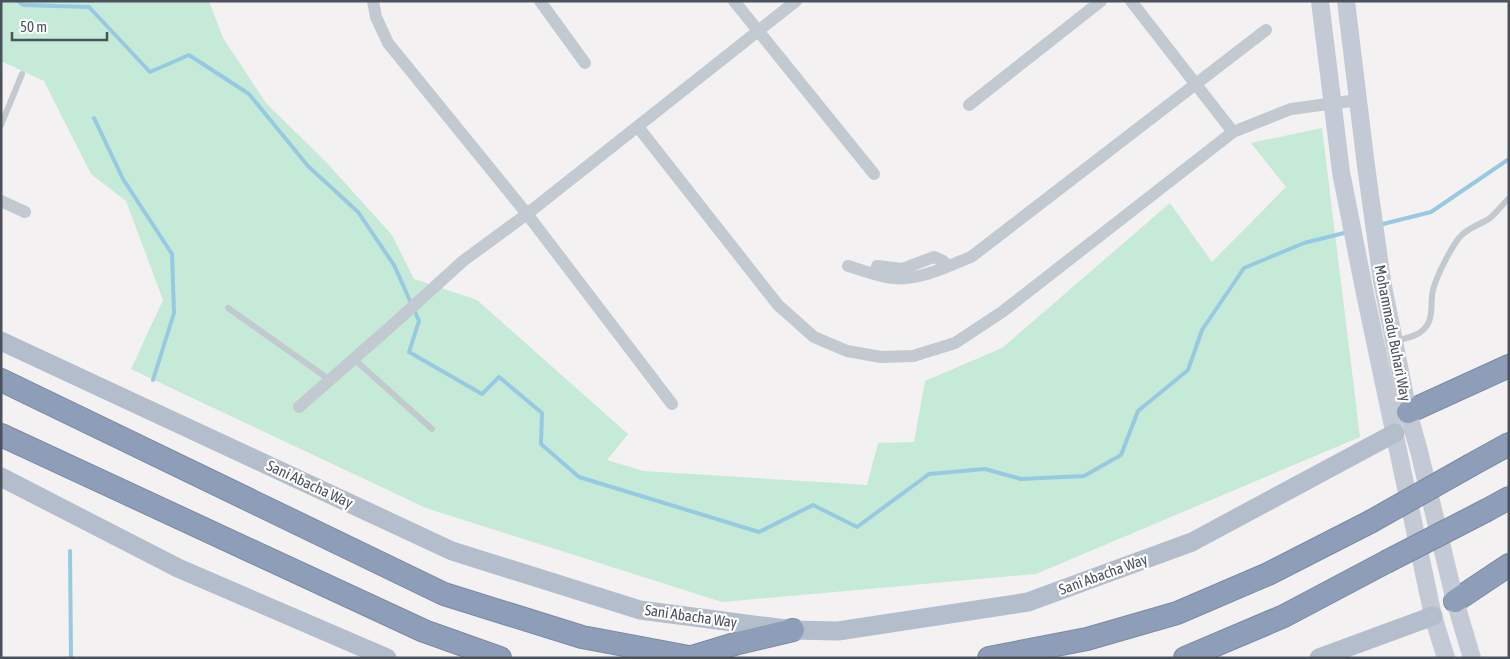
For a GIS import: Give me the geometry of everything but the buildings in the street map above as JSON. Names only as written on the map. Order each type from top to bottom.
[{"type":"highway","points":[[1408,412],[1509,366]]},
{"type":"highway","points":[[1,380],[444,594],[582,637],[693,658],[738,643],[793,630]]},
{"type":"highway","points":[[1,435],[424,630],[500,658]]},
{"type":"highway","points":[[989,658],[1086,639],[1177,614],[1268,574],[1370,522],[1509,444]]},
{"type":"highway","points":[[1185,658],[1284,616],[1509,498]]},
{"type":"highway","points":[[1455,601],[1509,565]]},
{"type":"main road","name":"Mohammadu Buhari Way","points":[[1320,1],[1341,172],[1433,616],[1446,658]]},
{"type":"main road","name":"Mohammadu Buhari Way","points":[[1346,1],[1382,281],[1408,412],[1455,601],[1472,658]]},
{"type":"main road","name":"Sani Abacha Way","points":[[1,341],[452,551],[640,610],[793,630],[838,631],[1028,602],[1192,542],[1395,433]]},
{"type":"main road","points":[[1,477],[178,568],[387,658]]},
{"type":"main road","points":[[1319,658],[1433,616]]},
{"type":"street","points":[[373,1],[376,16],[388,43],[527,214],[672,404]]},
{"type":"street","points":[[540,1],[585,63]]},
{"type":"street","points":[[734,1],[874,174]]},
{"type":"street","points":[[300,407],[463,261],[527,214],[796,1]]},
{"type":"street","points":[[969,105],[1101,1]]},
{"type":"street","points":[[1132,1],[1233,132]]},
{"type":"street","points":[[848,266],[882,276],[904,279],[924,275],[971,257],[1266,30]]},
{"type":"street","points":[[638,126],[778,305],[814,337],[847,351],[881,357],[912,356],[955,343],[1002,312],[1233,132],[1291,109],[1358,100]]},
{"type":"street","points":[[1,201],[25,212]]},
{"type":"street","points":[[877,266],[902,269],[934,257],[943,261],[948,266]]},
{"type":"lane","points":[[1,125],[22,74]]},
{"type":"lane","points":[[1394,341],[1416,336],[1425,330],[1431,316],[1432,292],[1444,264],[1459,237],[1473,226],[1490,218],[1509,198]]},
{"type":"lane","points":[[228,308],[330,380]]},
{"type":"lane","points":[[354,358],[432,429]]},
{"type":"green space","points":[[1,1],[209,1],[223,38],[266,103],[326,162],[392,235],[414,279],[477,300],[628,434],[607,460],[643,471],[867,485],[878,443],[914,442],[925,381],[1002,348],[1170,203],[1212,262],[1286,187],[1251,143],[1322,128],[1360,437],[1036,574],[722,602],[426,508],[131,369],[163,300],[126,201],[91,174],[44,81],[1,61]]},
{"type":"waterway","points":[[18,1],[23,5],[89,7],[150,72],[189,55],[249,94],[308,166],[358,212],[394,265],[419,321],[409,352],[482,394],[499,377],[542,413],[541,444],[579,477],[759,532],[813,505],[857,527],[929,474],[985,469],[1021,479],[1084,476],[1121,455],[1138,411],[1188,370],[1202,330],[1244,268],[1304,243],[1348,232]]},
{"type":"waterway","points":[[94,118],[123,179],[172,254],[174,313],[153,380]]},
{"type":"waterway","points":[[1379,225],[1431,212],[1509,159]]},
{"type":"waterway","points":[[70,551],[71,658]]}]
